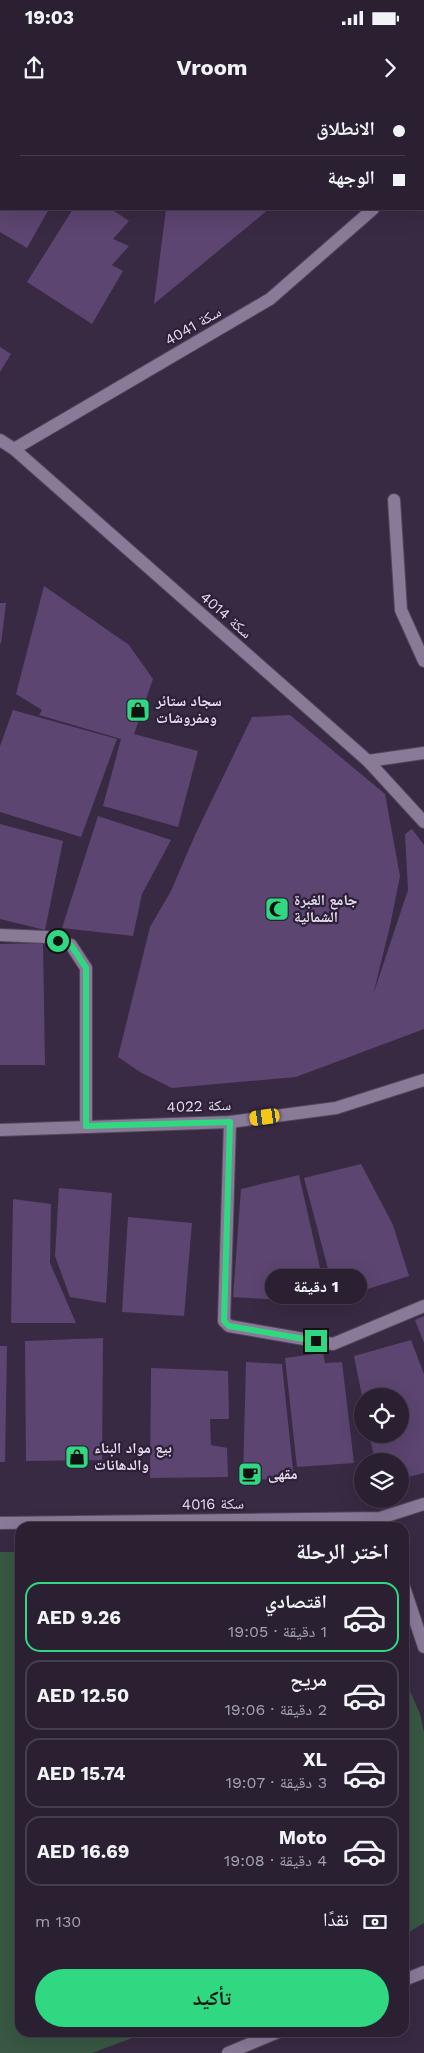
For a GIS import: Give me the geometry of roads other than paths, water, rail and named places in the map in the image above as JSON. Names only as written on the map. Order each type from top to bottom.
[{"type":"street","name":"سكة 4041","points":[[14,450],[270,299],[372,210]]},
{"type":"street","name":"سكة 4014","points":[[0,440],[14,450],[368,762],[424,822]]},
{"type":"street","points":[[394,500],[401,610],[424,661]]},
{"type":"street","points":[[368,762],[424,753]]},
{"type":"street","points":[[0,935],[46,937],[71,945],[86,968],[86,1126]]},
{"type":"street","name":"سكة 4022","points":[[0,1130],[230,1122],[336,1108],[424,1080]]},
{"type":"street","points":[[230,1122],[224,1321],[229,1326],[333,1344],[424,1306]]},
{"type":"street","name":"سكة 4016","points":[[384,1522],[424,1504]]},
{"type":"street","name":"سكة 4016","points":[[0,1523],[15,1523]]},
{"type":"street","points":[[409,1602],[424,1647]]},
{"type":"street","points":[[409,1978],[424,1972]]},
{"type":"street","points":[[228,2053],[266,2037]]},
{"type":"place","name":"سجاد ستائر ومفروشات","points":[[138,710]]},
{"type":"place","name":"جامع الغبرة الشمالية","points":[[277,909]]},
{"type":"place","name":"بيع مواد البناء والدهانات","points":[[77,1457]]},
{"type":"place","name":"مقهى","points":[[250,1474]]}]
